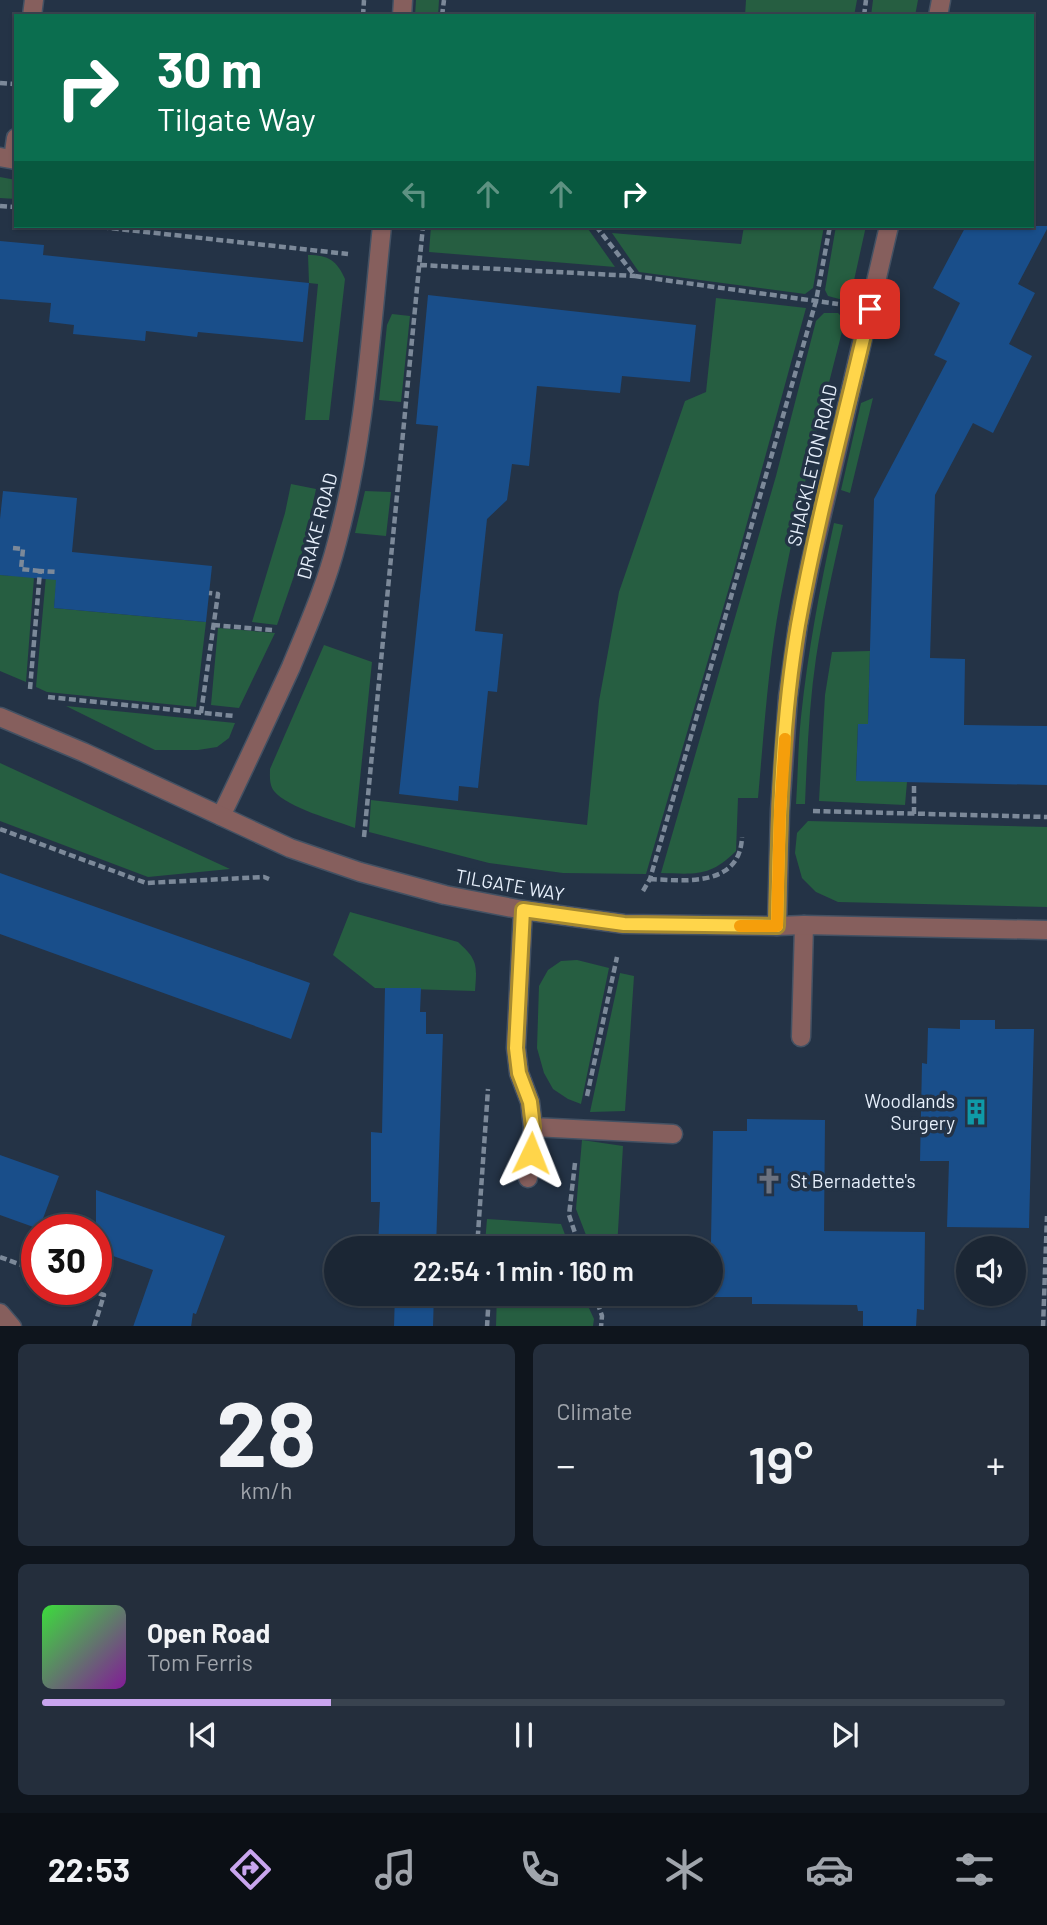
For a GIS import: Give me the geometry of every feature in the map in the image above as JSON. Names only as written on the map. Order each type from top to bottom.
[{"type":"street","name":"DRAKE ROAD","points":[[221,816],[263,730],[314,612],[337,543],[355,465],[371,344],[382,228]]},
{"type":"street","name":"SHACKLETON ROAD","points":[[777,926],[780,811],[788,697],[798,625],[889,228]]},
{"type":"street","name":"TILGATE WAY","points":[[0,718],[83,752],[290,848],[360,872],[445,895],[523,910],[624,924],[1047,930]]},
{"type":"street","points":[[523,910],[516,1048],[519,1073],[530,1102],[533,1127],[528,1178]]},
{"type":"street","points":[[801,1037],[804,925]]},
{"type":"street","points":[[533,1127],[673,1135]]},
{"type":"street","points":[[0,1312],[12,1326]]},
{"type":"path","points":[[109,228],[379,258]]},
{"type":"path","points":[[360,872],[423,228]]},
{"type":"path","points":[[598,228],[635,276]]},
{"type":"path","points":[[576,1236],[569,1216],[578,1130],[624,924],[650,879],[816,301],[830,228]]},
{"type":"path","points":[[420,265],[635,276],[870,309]]},
{"type":"path","points":[[13,548],[23,549],[21,569],[57,572]]},
{"type":"path","points":[[40,571],[30,689],[49,698],[238,717],[263,730]]},
{"type":"path","points":[[201,713],[218,594],[209,593]]},
{"type":"path","points":[[213,625],[305,632]]},
{"type":"path","points":[[914,814],[915,783]]},
{"type":"path","points":[[650,879],[690,881],[720,875],[742,852],[744,811],[1047,817]]},
{"type":"path","points":[[0,829],[146,883],[264,877],[276,881]]},
{"type":"path","points":[[478,1236],[488,1089],[519,1073]]},
{"type":"path","points":[[1043,1326],[1047,1216]]},
{"type":"path","points":[[0,1257],[21,1264]]},
{"type":"path","points":[[94,1326],[101,1305]]},
{"type":"path","points":[[487,1326],[488,1306]]},
{"type":"path","points":[[598,1306],[601,1326]]},
{"type":"green space","points":[[416,0],[439,0],[438,14],[415,14]]},
{"type":"green space","points":[[746,0],[857,0],[854,14],[745,14]]},
{"type":"green space","points":[[873,0],[918,0],[915,14],[871,14]]},
{"type":"green space","points":[[0,177],[14,180],[14,199],[0,198]]},
{"type":"green space","points":[[431,228],[587,228],[615,267],[429,252]]},
{"type":"green space","points":[[744,228],[824,228],[813,288],[805,294],[639,272],[612,233],[741,244]]},
{"type":"green space","points":[[836,228],[866,228],[851,294],[843,300],[828,296],[825,290]]},
{"type":"green space","points":[[308,255],[331,260],[345,279],[329,420],[305,420],[318,284],[309,283]]},
{"type":"green space","points":[[716,298],[806,308],[733,574],[646,874],[563,873],[489,863],[369,832],[371,800],[587,825],[599,701],[619,592],[685,401],[706,392]]},
{"type":"green space","points":[[824,313],[838,313],[845,320],[810,460],[780,601],[769,674],[758,798],[738,798],[736,851],[718,866],[702,872],[661,873],[776,476],[816,321]]},
{"type":"green space","points":[[392,314],[410,316],[401,402],[379,400],[387,325]]},
{"type":"green space","points":[[873,398],[850,493],[841,490],[861,403]]},
{"type":"green space","points":[[291,484],[316,489],[304,547],[277,625],[252,622],[285,513]]},
{"type":"green space","points":[[365,491],[391,492],[386,536],[355,533]]},
{"type":"green space","points":[[834,523],[843,525],[816,658],[805,804],[796,804],[800,728],[807,668]]},
{"type":"green space","points":[[0,575],[34,577],[26,682],[0,671]]},
{"type":"green space","points":[[46,576],[57,577],[54,608],[206,622],[196,707],[47,692],[36,687]]},
{"type":"green space","points":[[218,628],[275,633],[239,708],[211,705]]},
{"type":"green space","points":[[324,645],[372,662],[355,828],[290,803],[274,791],[271,783],[270,769]]},
{"type":"green space","points":[[870,651],[868,724],[858,724],[856,780],[907,782],[905,805],[819,801],[825,695],[832,652]]},
{"type":"green space","points":[[66,706],[235,723],[229,738],[217,747],[155,750]]},
{"type":"green space","points":[[0,763],[230,869],[148,877],[0,821]]},
{"type":"green space","points":[[808,821],[1047,827],[1047,907],[838,902],[816,892],[802,878],[795,853],[797,833]]},
{"type":"green space","points":[[350,912],[458,942],[475,964],[475,991],[375,988],[333,955]]},
{"type":"green space","points":[[577,960],[609,968],[581,1104],[553,1089],[544,1073],[537,1048],[539,986],[548,970],[561,961]]},
{"type":"green space","points":[[620,973],[634,976],[625,1111],[590,1112]]},
{"type":"green space","points":[[582,1140],[623,1146],[618,1236],[586,1236],[576,1209]]},
{"type":"green space","points":[[487,1219],[561,1224],[566,1236],[486,1236]]},
{"type":"green space","points":[[497,1306],[588,1306],[594,1319],[593,1326],[496,1326]]},
{"type":"building","points":[[1047,226],[1018,284],[1035,293],[1009,344],[1032,356],[993,433],[973,423],[935,495],[930,658],[965,659],[964,725],[1047,726],[1047,785],[856,781],[858,724],[868,724],[874,499],[947,361],[934,355],[960,303],[933,288],[965,228]]},
{"type":"building","points":[[0,241],[44,245],[43,255],[309,283],[303,342],[198,332],[197,337],[146,331],[145,341],[73,334],[74,325],[49,322],[51,303],[0,299]]},
{"type":"building","points":[[428,295],[696,325],[690,382],[622,376],[620,393],[537,386],[529,466],[512,464],[507,500],[487,519],[475,631],[503,634],[497,692],[488,691],[478,788],[459,786],[458,801],[399,794],[438,426],[416,424]]},
{"type":"building","points":[[3,491],[77,498],[72,552],[212,566],[206,622],[54,608],[56,580],[0,575]]},
{"type":"building","points":[[0,873],[310,983],[291,1039],[0,934]]},
{"type":"building","points":[[385,988],[421,988],[420,1012],[426,1012],[426,1034],[443,1034],[436,1236],[379,1236],[380,1202],[371,1202],[371,1132],[382,1133]]},
{"type":"building","name":"Woodlands Surgery","points":[[960,1020],[995,1020],[995,1029],[1034,1029],[1029,1228],[947,1227],[949,1161],[920,1161],[922,1063],[927,1064],[928,1028],[960,1029]]},
{"type":"building","name":"St Bernadette's","points":[[747,1119],[825,1120],[824,1231],[925,1232],[924,1310],[917,1309],[916,1326],[863,1326],[863,1311],[858,1311],[857,1305],[752,1304],[752,1297],[723,1297],[723,1236],[711,1236],[713,1131],[747,1131]]},
{"type":"building","points":[[0,1155],[59,1176],[45,1214],[21,1214],[21,1223],[0,1215]]},
{"type":"building","points":[[96,1190],[225,1236],[196,1314],[193,1313],[191,1326],[133,1326],[153,1270],[112,1256],[112,1214],[96,1214]]},
{"type":"building","points":[[395,1306],[434,1306],[433,1326],[394,1326]]},
{"type":"slow traffic","points":[[740,926],[777,926],[785,739]]},
{"type":"place","name":"Woodlands Surgery","points":[[976,1112]]},
{"type":"place","name":"St Bernadette's","points":[[769,1181]]},
{"type":"route","points":[[531,1153],[533,1127],[530,1102],[519,1073],[516,1048],[523,910],[624,924],[777,926],[780,811],[788,697],[798,625],[870,309]]}]
